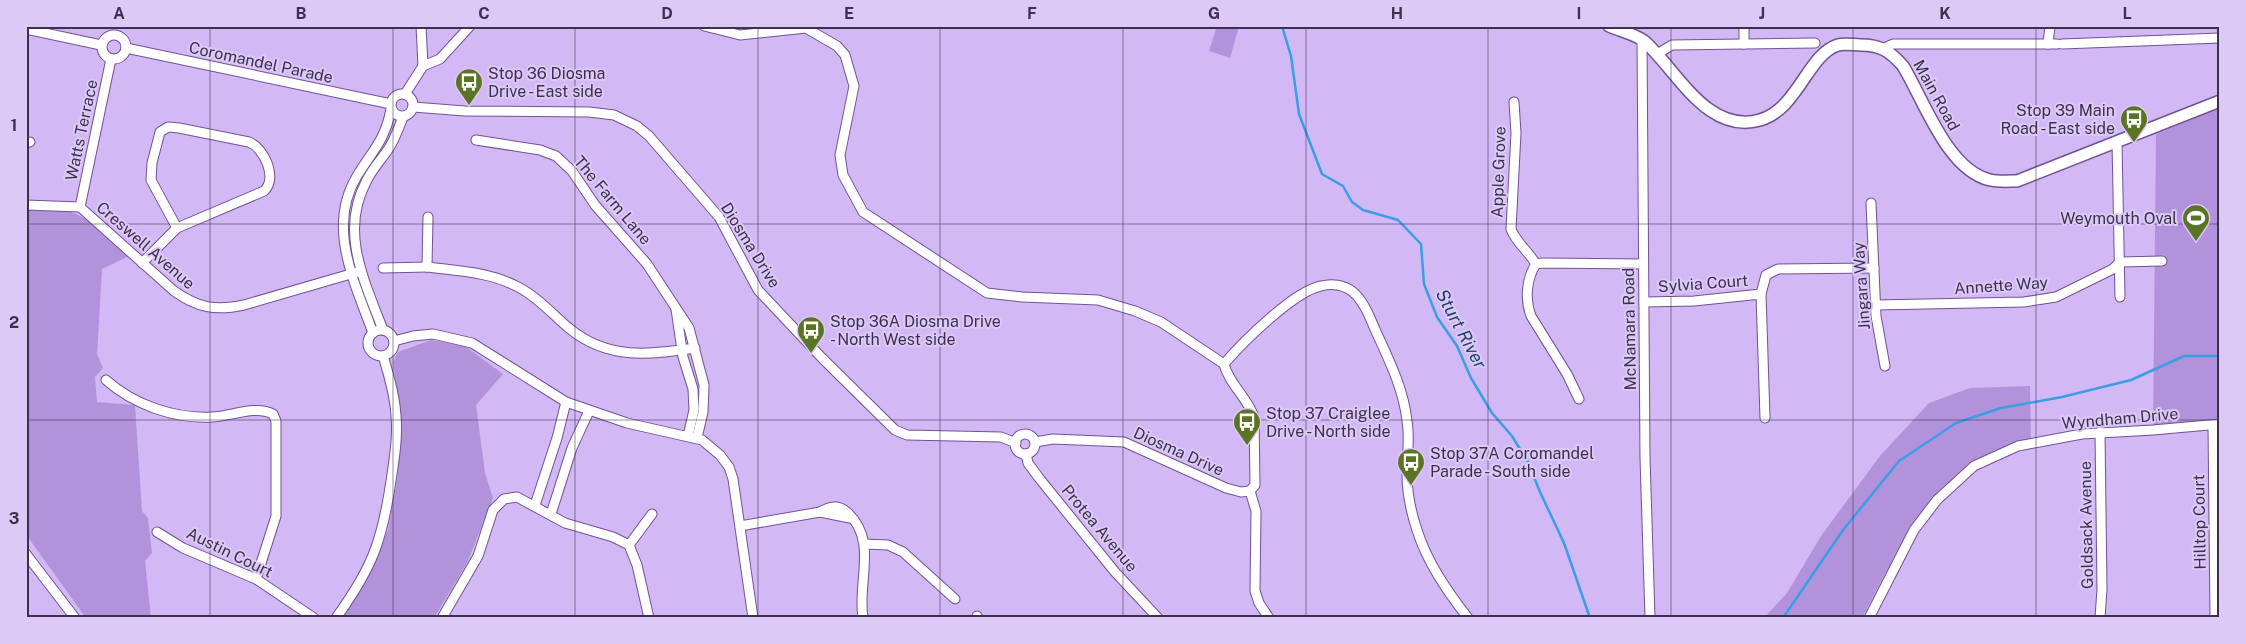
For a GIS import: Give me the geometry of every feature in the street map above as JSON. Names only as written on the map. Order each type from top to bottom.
[{"type":"main road","points":[[1609,26],[1642,40],[1657,54],[1702,105],[1718,115],[1733,121],[1761,120],[1781,109],[1794,95],[1820,59],[1838,45],[1872,45],[1884,48]]},
{"type":"main road","name":"Main Road","points":[[1884,48],[1894,55],[1903,66],[1954,157],[1971,171],[1990,180],[2017,181],[2220,101]]},
{"type":"street","points":[[421,26],[423,66]]},
{"type":"street","points":[[383,330],[373,333],[368,340],[370,349],[375,355],[384,356],[393,349],[394,341],[390,334],[383,330],[345,253],[342,232],[344,207],[356,178],[387,128],[391,107],[396,96],[405,94],[423,66],[440,59],[470,26]]},
{"type":"street","points":[[704,26],[740,35],[806,28],[837,46],[844,55],[854,86],[840,155],[843,175],[863,212],[987,293],[1022,297],[1098,300],[1135,311],[1161,322],[1224,364],[1227,375],[1251,408],[1254,417],[1255,485],[1250,491],[1256,511],[1255,591],[1259,603],[1269,618]]},
{"type":"street","points":[[1744,26],[1744,44]]},
{"type":"street","points":[[2050,26],[2056,44]]},
{"type":"street","points":[[26,29],[101,45]]},
{"type":"street","points":[[118,30],[126,48],[119,58],[111,59],[102,52],[101,45],[105,37],[118,30]]},
{"type":"street","points":[[1884,48],[1892,44],[2056,44],[2220,38]]},
{"type":"street","name":"McNamara Road","points":[[1642,40],[1644,302],[1650,618]]},
{"type":"street","points":[[1657,54],[1672,45],[1815,43]]},
{"type":"street","name":"Coromandel Parade","points":[[126,48],[391,107]]},
{"type":"street","name":"Watts Terrace","points":[[80,208],[111,59]]},
{"type":"street","points":[[373,333],[356,273],[353,224],[356,205],[367,180],[390,146],[403,117],[410,113],[413,107],[412,100],[405,94]]},
{"type":"street","name":"Apple Grove","points":[[1514,102],[1516,133],[1510,229],[1513,236],[1528,251],[1536,264]]},
{"type":"street","points":[[391,107],[396,115],[403,117]]},
{"type":"street","name":"Diosma Drive","points":[[413,107],[465,111],[589,112],[614,115],[637,126],[649,136],[719,217],[758,290],[822,358],[895,430],[907,435],[1001,438],[1016,443]]},
{"type":"street","points":[[142,263],[177,228],[264,191],[269,186],[271,177],[262,151],[258,146],[249,142],[180,128],[168,127],[160,132],[152,163],[150,180],[177,228]]},
{"type":"street","name":"The Farm Lane","points":[[476,140],[540,150],[556,156],[572,171],[595,206],[646,264],[689,328],[695,348],[704,384],[705,398],[693,437]]},
{"type":"street","points":[[2117,142],[2120,297]]},
{"type":"street","name":"Jingara Way","points":[[1871,203],[1876,306],[1885,366]]},
{"type":"street","name":"Creswell Avenue","points":[[26,205],[80,208],[174,291],[189,301],[206,307],[225,309],[356,273]]},
{"type":"street","points":[[427,267],[428,217]]},
{"type":"street","points":[[2120,262],[2162,262]]},
{"type":"street","name":"Annette Way","points":[[1876,306],[2024,302],[2056,297],[2114,269],[2120,262]]},
{"type":"street","points":[[1579,399],[1567,374],[1531,316],[1527,306],[1529,274],[1536,264],[1644,264]]},
{"type":"street","points":[[383,268],[427,267],[482,273],[497,277],[522,288],[571,330],[588,342],[604,349],[626,354],[646,355],[695,348]]},
{"type":"street","points":[[1761,294],[1766,275],[1778,269],[1874,268]]},
{"type":"street","points":[[1224,364],[1242,343],[1310,289],[1333,284],[1353,292],[1362,302],[1389,361],[1404,403],[1408,422],[1408,497],[1416,529],[1435,571],[1468,618]]},
{"type":"street","name":"Sylvia Court","points":[[1644,302],[1694,302],[1761,294],[1765,418]]},
{"type":"street","name":"The Farm Lane","points":[[676,307],[682,350],[693,389],[693,437]]},
{"type":"street","points":[[394,341],[433,334],[472,343],[566,402],[627,423],[693,437],[711,446],[729,467],[733,479],[753,618]]},
{"type":"street","points":[[336,618],[366,574],[385,523],[397,433],[396,414],[384,356]]},
{"type":"street","points":[[106,380],[125,394],[170,413],[212,417],[260,410],[272,414],[276,421],[276,516],[256,579]]},
{"type":"street","points":[[535,505],[557,438],[566,402]]},
{"type":"street","points":[[551,514],[572,448],[589,411]]},
{"type":"street","name":"Wyndham Drive","points":[[1869,618],[1914,530],[1937,500],[1974,466],[2018,446],[2082,434],[2217,425]]},
{"type":"street","name":"Hilltop Court","points":[[2215,618],[2217,425]]},
{"type":"street","name":"Goldsack Avenue","points":[[2100,432],[2102,589],[2100,618]]},
{"type":"street","points":[[1027,434],[1035,442],[1034,449],[1026,454],[1020,452],[1016,443],[1018,437],[1027,434]]},
{"type":"street","name":"Diosma Drive","points":[[1035,442],[1053,439],[1124,442],[1226,488],[1241,492],[1250,491]]},
{"type":"street","name":"Protea Avenue","points":[[1026,454],[1028,463],[1039,478],[1115,572],[1158,618]]},
{"type":"street","points":[[442,618],[478,556],[497,505],[504,499],[517,497],[535,505],[565,523],[613,537],[629,545],[637,565],[650,618]]},
{"type":"street","points":[[740,526],[820,512],[830,506],[840,507],[853,518],[860,528],[865,544],[863,618]]},
{"type":"street","points":[[629,545],[652,514]]},
{"type":"street","name":"Austin Court","points":[[157,532],[183,548],[256,579],[314,618]]},
{"type":"street","points":[[865,544],[888,546],[903,552],[955,600]]},
{"type":"street","points":[[26,554],[75,618]]},
{"type":"shaded area","points":[[1217,26],[1239,26],[1230,58],[1209,51]]},
{"type":"shaded area","points":[[2220,108],[2220,419],[2153,430],[2156,134]]},
{"type":"shaded area","points":[[26,210],[62,210],[81,216],[98,228],[129,256],[102,269],[97,354],[103,368],[95,377],[97,402],[135,405],[142,511],[148,518],[152,553],[145,561],[151,618],[86,618],[30,540],[26,531]]},
{"type":"shaded area","points":[[431,340],[465,346],[503,374],[476,405],[485,473],[493,498],[467,563],[434,618],[340,618],[365,581],[388,530],[398,475],[401,419],[393,362],[398,352]]},
{"type":"shaded area","points":[[2030,386],[2031,439],[2016,442],[1971,462],[1933,500],[1898,549],[1862,618],[1764,618],[1787,593],[1821,536],[1880,456],[1929,403],[1970,388]]},
{"type":"waterway","name":"Sturt River","points":[[1282,26],[1291,56],[1299,114],[1322,174],[1343,186],[1352,202],[1363,210],[1398,220],[1421,244],[1424,284],[1437,317],[1457,346],[1471,378],[1492,413],[1512,436],[1528,462],[1564,543],[1590,618]]},
{"type":"waterway","points":[[1783,618],[1843,530],[1899,461],[1956,423],[2001,408],[2062,397],[2131,380],[2184,356],[2220,356]]},
{"type":"place","name":"Stop 36 Diosma Drive - East side","points":[[469,106]]},
{"type":"place","name":"Stop 39 Main Road - East side","points":[[2134,143]]},
{"type":"place","name":"Weymouth Oval","points":[[2196,242]]},
{"type":"place","name":"Stop 36A Diosma Drive - North West side","points":[[811,354]]},
{"type":"place","name":"Stop 37 Craiglee Drive - North side","points":[[1247,446]]},
{"type":"place","name":"Stop 37A Coromandel Parade - South side","points":[[1411,486]]}]
